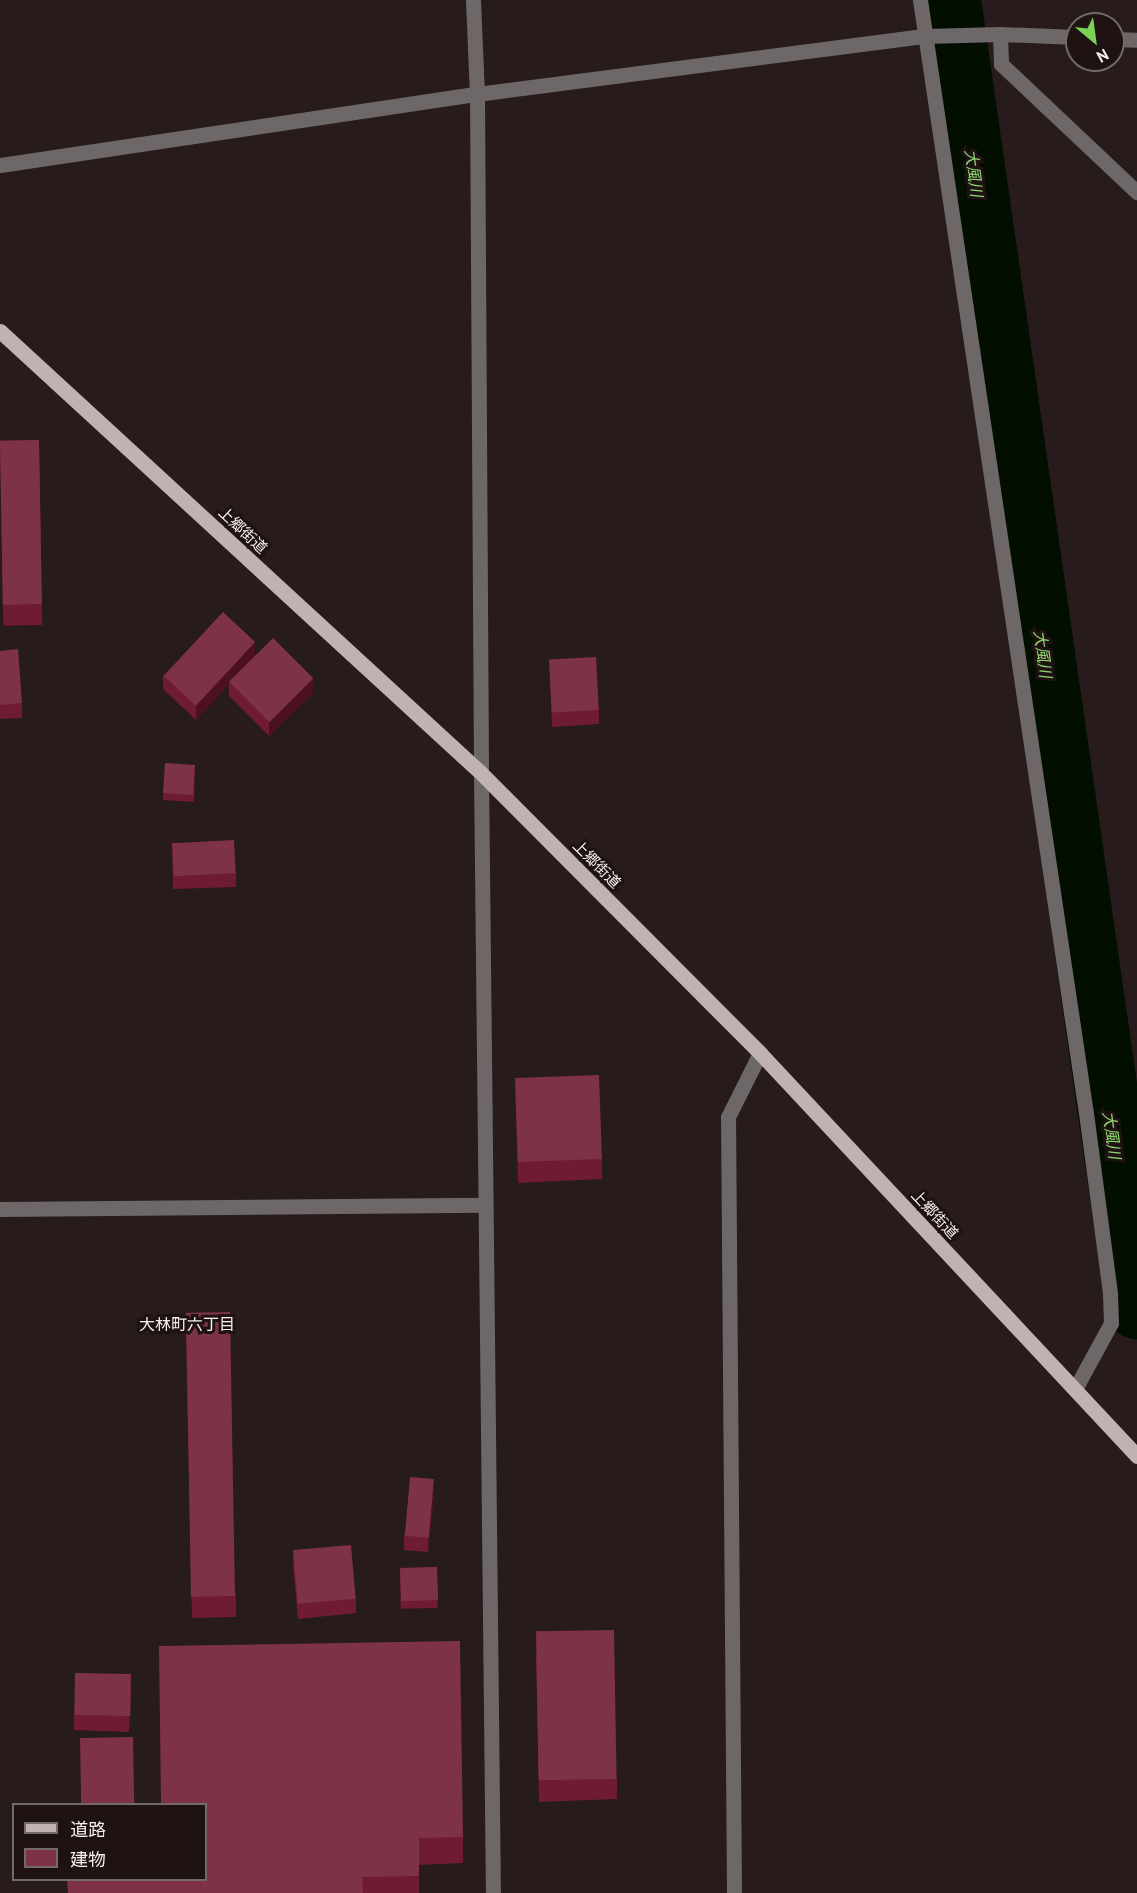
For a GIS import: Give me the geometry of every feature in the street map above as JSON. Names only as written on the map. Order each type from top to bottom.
[{"type":"main road","name":"上郷街道","points":[[0,330],[481,773],[760,1053],[1137,1456]]},
{"type":"street","points":[[473,0],[477,94],[481,773],[493,1893]]},
{"type":"street","points":[[920,0],[1086,1113],[1110,1294],[1111,1323],[1075,1389]]},
{"type":"street","points":[[0,165],[477,94],[925,36],[1000,34],[1065,37]]},
{"type":"street","points":[[1000,34],[1001,64],[1137,192]]},
{"type":"street","points":[[734,1893],[728,1118],[760,1053]]},
{"type":"street","points":[[0,1209],[485,1205]]},
{"type":"building","points":[[39,440],[42,604],[3,605],[0,441]]},
{"type":"building","points":[[223,612],[255,642],[196,706],[164,676]]},
{"type":"building","points":[[273,638],[313,678],[269,722],[229,682]]},
{"type":"building","points":[[18,649],[22,703],[0,705],[0,651]]},
{"type":"building","points":[[596,657],[599,710],[552,712],[549,659]]},
{"type":"building","points":[[165,763],[195,765],[193,795],[163,793]]},
{"type":"building","points":[[234,840],[236,873],[174,876],[172,843]]},
{"type":"building","points":[[599,1075],[602,1159],[518,1162],[515,1078]]},
{"type":"building","points":[[230,1312],[235,1596],[191,1597],[186,1313]]},
{"type":"building","points":[[410,1477],[434,1479],[429,1538],[405,1536]]},
{"type":"building","points":[[351,1545],[356,1599],[298,1604],[293,1550]]},
{"type":"building","points":[[437,1567],[438,1600],[401,1601],[400,1568]]},
{"type":"building","points":[[614,1630],[617,1779],[539,1780],[536,1631]]},
{"type":"building","points":[[460,1641],[463,1837],[419,1838],[419,1876],[362,1877],[363,1893],[68,1893],[67,1881],[207,1881],[207,1803],[161,1803],[159,1646]]},
{"type":"building","points":[[75,1673],[131,1674],[130,1716],[74,1715]]},
{"type":"building","points":[[133,1737],[134,1803],[81,1803],[80,1738]]},
{"type":"waterway","name":"大風川","points":[[949,0],[1137,1308]]},
{"type":"district","name":"大林町六丁目","points":[[187,1324]]}]
